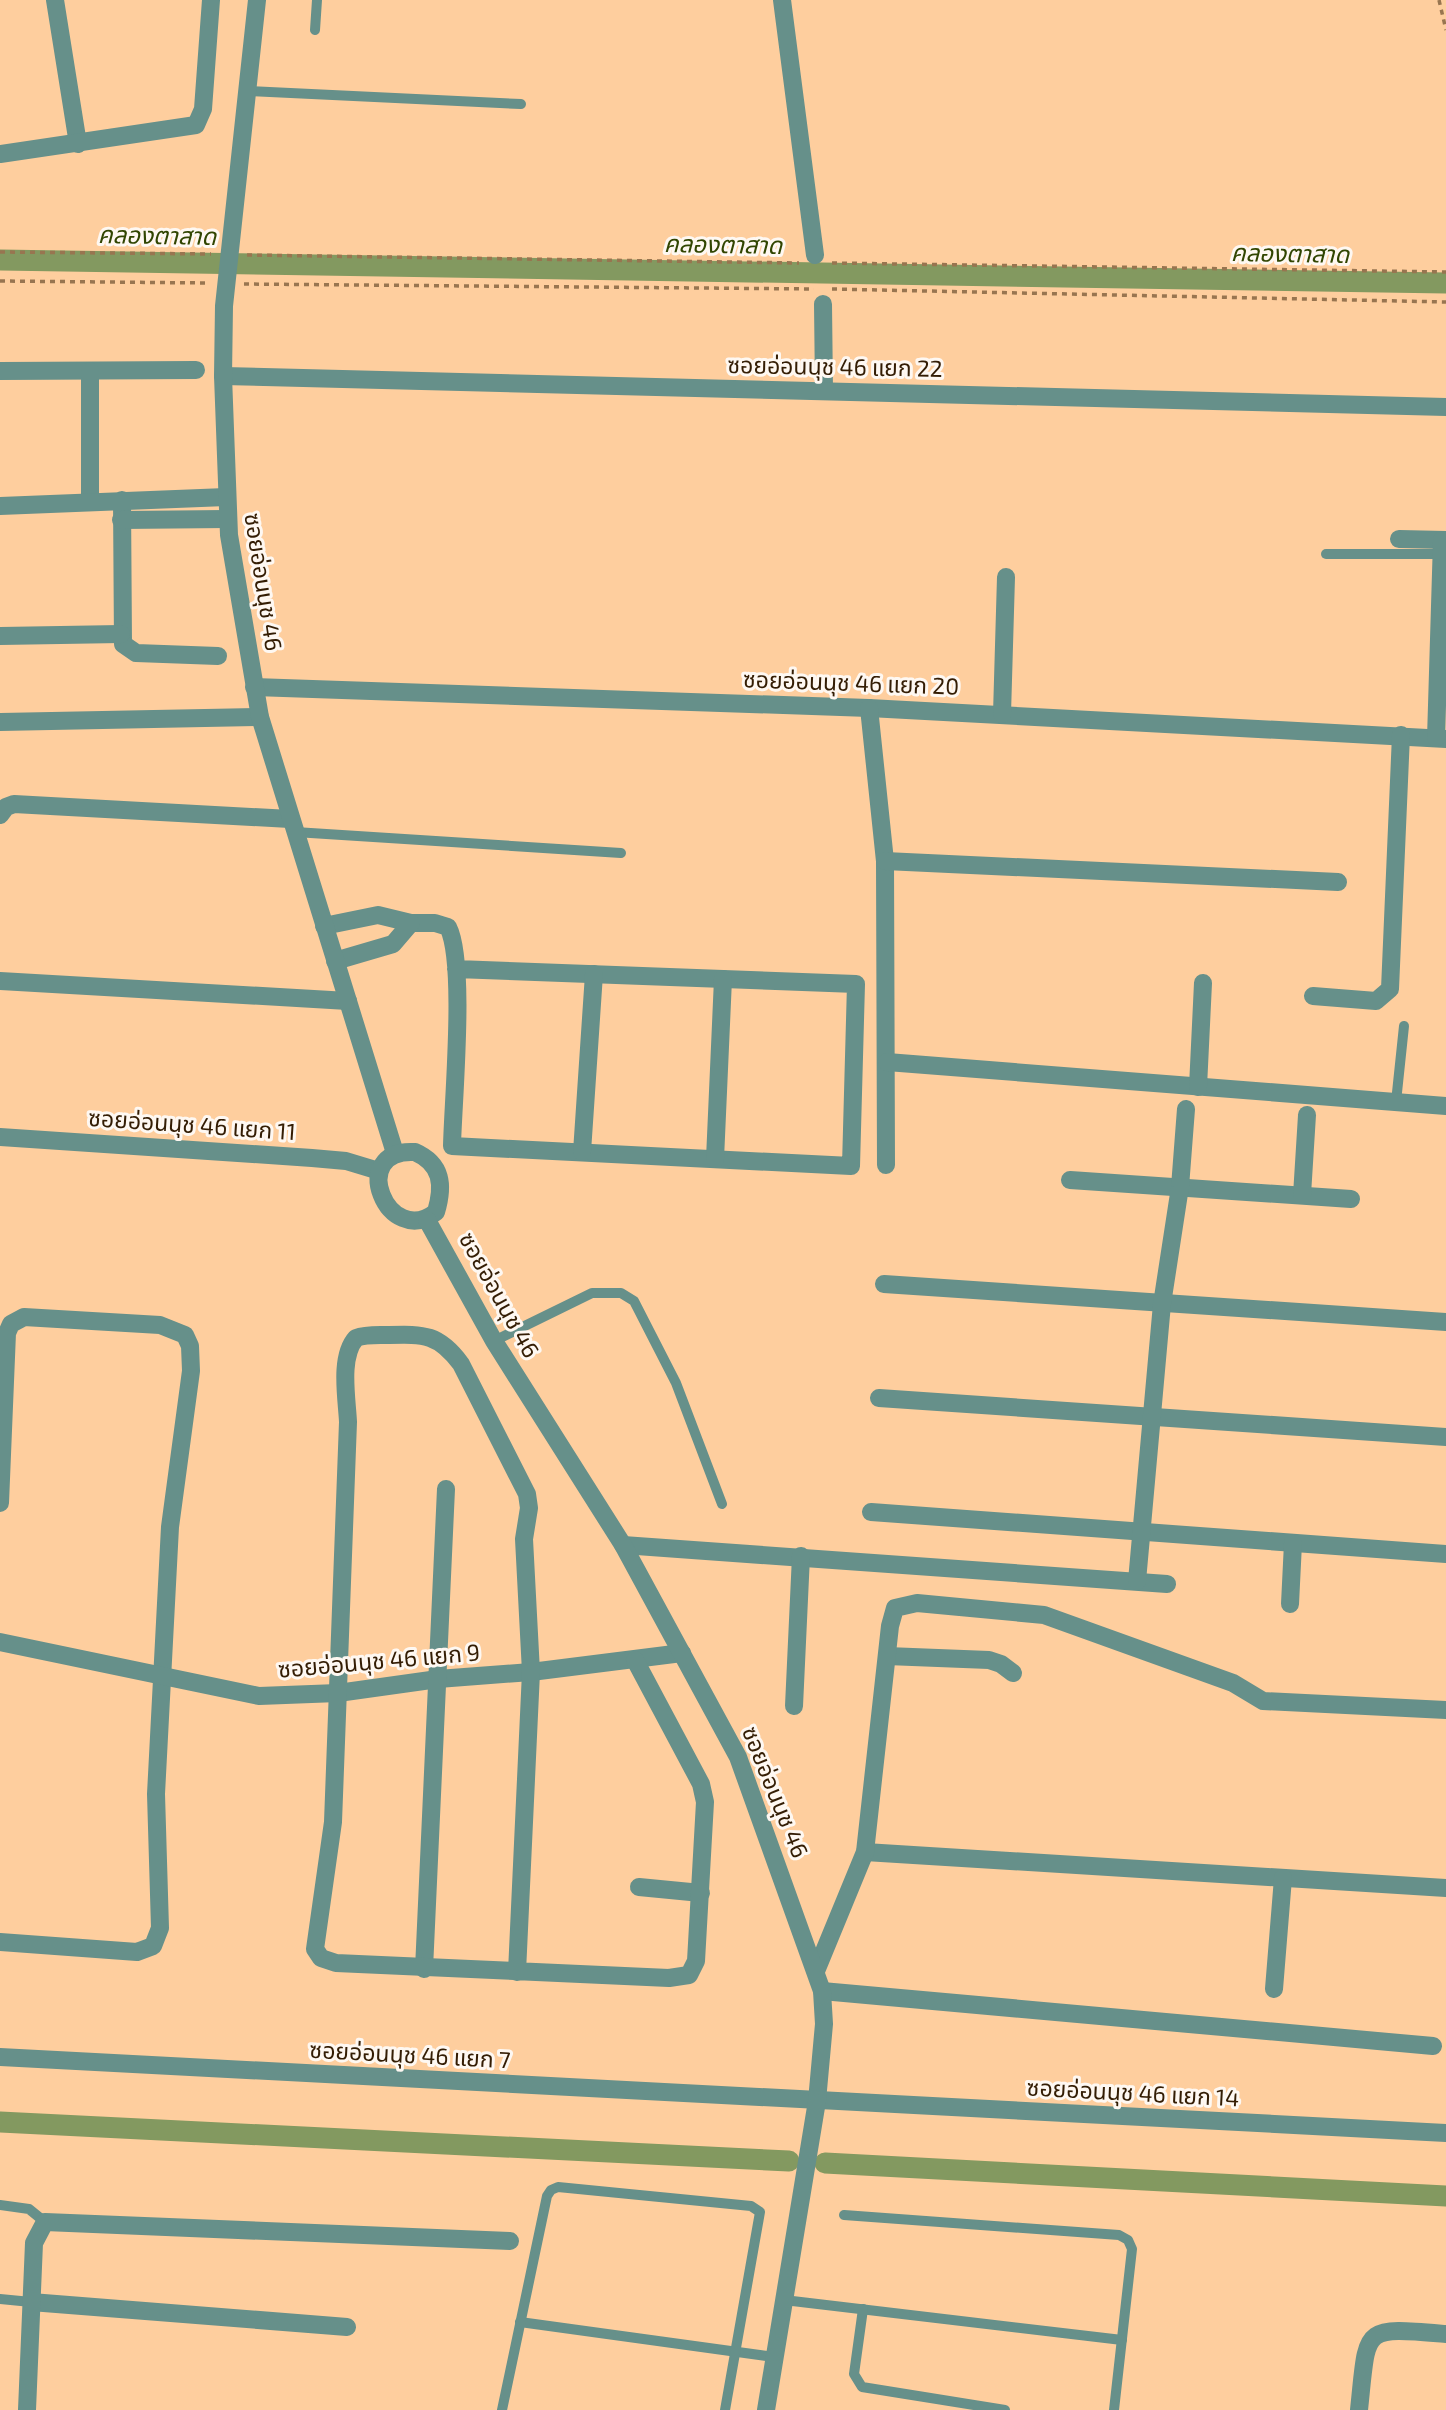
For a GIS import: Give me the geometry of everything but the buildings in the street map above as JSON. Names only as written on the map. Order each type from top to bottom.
[{"type":"street","points":[[55,0],[78,144]]},
{"type":"street","points":[[0,154],[196,125],[203,109],[211,0]]},
{"type":"street","name":"ซอยอ่อนนุช 46","points":[[257,0],[224,306],[227,519],[260,717],[395,1153]]},
{"type":"street","points":[[782,0],[816,260]]},
{"type":"street","points":[[823,304],[824,391]]},
{"type":"street","points":[[0,371],[196,370]]},
{"type":"street","points":[[90,371],[90,501]]},
{"type":"street","name":"ซอยอ่อนนุช 46 แยก 22","points":[[223,376],[1446,407]]},
{"type":"street","points":[[0,506],[226,497]]},
{"type":"street","points":[[122,500],[121,635],[128,650],[136,653],[218,656]]},
{"type":"street","points":[[121,520],[227,519]]},
{"type":"street","points":[[1398,539],[1443,545],[1441,739]]},
{"type":"street","points":[[1002,715],[1006,577]]},
{"type":"street","points":[[0,636],[121,635]]},
{"type":"street","name":"ซอยอ่อนนุช 46 แยก 20","points":[[254,687],[869,708],[1441,739]]},
{"type":"street","points":[[869,708],[885,861],[886,1165]]},
{"type":"street","points":[[0,722],[260,717]]},
{"type":"street","points":[[1313,996],[1376,1001],[1390,989],[1401,735]]},
{"type":"street","points":[[0,815],[6,807],[14,804],[293,825]]},
{"type":"street","points":[[885,861],[1338,882]]},
{"type":"street","points":[[324,926],[378,915],[411,923],[435,923],[448,927],[456,969],[452,1146],[851,1166],[856,984],[456,969]]},
{"type":"street","points":[[335,961],[393,944],[411,923]]},
{"type":"street","points":[[582,1153],[594,974]]},
{"type":"street","points":[[715,1159],[723,979]]},
{"type":"street","points":[[0,981],[348,1001]]},
{"type":"street","points":[[1198,1087],[1203,983]]},
{"type":"street","points":[[887,1062],[1446,1106]]},
{"type":"street","points":[[1137,1581],[1162,1304],[1180,1187],[1186,1109]]},
{"type":"street","points":[[1302,1195],[1307,1115]]},
{"type":"street","name":"ซอยอ่อนนุช 46 แยก 11","points":[[0,1137],[346,1161],[379,1171]]},
{"type":"street","points":[[415,1152],[428,1158],[437,1168],[441,1182],[436,1212],[427,1220],[407,1219],[385,1205],[380,1194],[379,1171],[387,1157],[395,1153],[415,1152]]},
{"type":"street","points":[[1070,1180],[1351,1199]]},
{"type":"street","name":"ซอยอ่อนนุช 46","points":[[427,1220],[494,1341],[623,1545],[738,1757],[822,1991],[824,2024],[817,2101],[766,2410]]},
{"type":"street","points":[[884,1284],[1446,1322]]},
{"type":"street","points":[[0,1503],[7,1333],[11,1324],[24,1317],[160,1325],[185,1335],[190,1346],[191,1371],[170,1527],[156,1794],[160,1928],[153,1946],[137,1952],[0,1942]]},
{"type":"street","points":[[517,1972],[531,1672],[524,1539],[528,1508],[521,1482],[461,1364],[449,1348],[429,1336],[416,1334],[362,1335],[350,1344],[333,1822],[315,1949],[321,1958],[336,1963],[424,1969],[668,1978],[689,1975],[696,1961],[701,1893],[705,1820],[701,1784],[635,1660]]},
{"type":"street","points":[[879,1398],[1446,1437]]},
{"type":"street","points":[[424,1969],[446,1489]]},
{"type":"street","points":[[871,1512],[1446,1554]]},
{"type":"street","points":[[1290,1604],[1293,1543]]},
{"type":"street","points":[[623,1545],[1167,1584]]},
{"type":"street","points":[[794,1706],[801,1556]]},
{"type":"street","points":[[816,1971],[865,1852],[895,1608],[917,1603],[1044,1615],[1233,1683],[1263,1701],[1446,1710]]},
{"type":"street","name":"ซอยอ่อนนุช 46 แยก 9","points":[[0,1642],[259,1696],[338,1693],[438,1679],[531,1672],[682,1653]]},
{"type":"street","points":[[887,1656],[989,1660],[1001,1664],[1013,1673]]},
{"type":"street","points":[[865,1852],[1446,1888]]},
{"type":"street","points":[[1274,1989],[1283,1878]]},
{"type":"street","points":[[639,1887],[701,1893]]},
{"type":"street","points":[[822,1991],[1433,2046]]},
{"type":"street","name":"ซอยอ่อนนุช 46 แยก 7","points":[[0,2057],[817,2101]]},
{"type":"street","name":"ซอยอ่อนนุช 46 แยก 14","points":[[817,2101],[1446,2133]]},
{"type":"street","points":[[27,2410],[34,2244],[45,2222],[510,2241]]},
{"type":"street","points":[[31,2302],[347,2327]]},
{"type":"street","points":[[1359,2410],[1366,2348],[1375,2334],[1389,2329],[1446,2334]]},
{"type":"lane","points":[[315,30],[317,0]]},
{"type":"lane","points":[[247,91],[521,104]]},
{"type":"lane","points":[[1326,554],[1443,545]]},
{"type":"lane","points":[[293,825],[621,853]]},
{"type":"lane","points":[[1396,1102],[1404,1026]]},
{"type":"lane","points":[[494,1341],[592,1293],[621,1293],[634,1301],[676,1383],[722,1504]]},
{"type":"lane","points":[[502,2410],[551,2190],[558,2187],[751,2206],[760,2212],[761,2220],[733,2351],[725,2410]]},
{"type":"lane","points":[[0,2205],[29,2209],[45,2222]]},
{"type":"lane","points":[[844,2215],[1119,2235],[1128,2240],[1132,2249],[1114,2410]]},
{"type":"lane","points":[[0,2299],[31,2302]]},
{"type":"lane","points":[[784,2300],[1122,2340]]},
{"type":"lane","points":[[863,2309],[854,2374],[862,2387],[1005,2410]]},
{"type":"lane","points":[[520,2322],[774,2357]]},
{"type":"path","points":[[1439,0],[1446,30]]},
{"type":"path","points":[[0,252],[229,251],[1446,272]]},
{"type":"path","points":[[0,281],[226,284]]},
{"type":"waterway","name":"คลองตาสาด","points":[[0,260],[1446,283]]},
{"type":"waterway","points":[[0,2122],[789,2161]]},
{"type":"waterway","points":[[825,2163],[1446,2196]]}]
